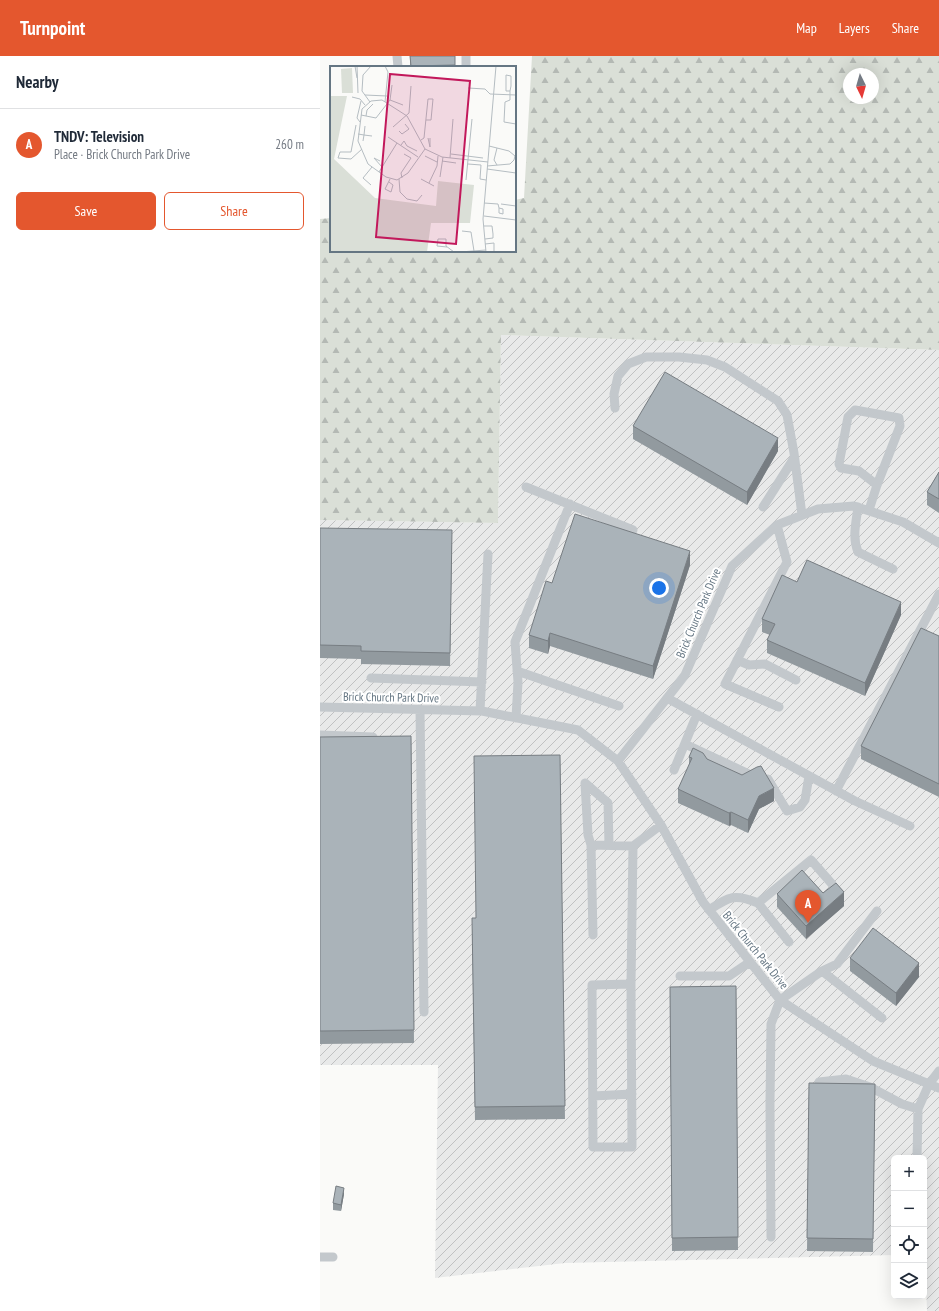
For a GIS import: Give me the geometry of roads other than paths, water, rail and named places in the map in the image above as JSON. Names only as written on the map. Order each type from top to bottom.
[{"type":"street","points":[[397,56],[398,66]]},
{"type":"street","points":[[615,408],[614,394],[618,376],[628,364],[646,357],[679,357],[707,360],[725,367],[778,401],[787,415],[802,515]]},
{"type":"street","points":[[869,510],[900,426],[899,418],[855,410],[848,418],[839,464],[841,468],[859,471],[877,485]]},
{"type":"street","points":[[763,507],[794,458]]},
{"type":"street","points":[[526,487],[633,530]]},
{"type":"street","points":[[516,718],[517,671],[515,642],[570,504]]},
{"type":"street","name":"Brick Church Park Drive","points":[[618,761],[685,675],[732,566],[777,525],[818,509],[854,506],[903,522],[939,543]]},
{"type":"street","points":[[858,507],[854,532],[854,541],[858,552],[893,568]]},
{"type":"street","points":[[777,525],[787,562],[725,684],[779,707]]},
{"type":"street","points":[[480,710],[488,554]]},
{"type":"street","points":[[836,791],[939,594]]},
{"type":"street","points":[[737,660],[749,665],[765,664],[796,680]]},
{"type":"street","points":[[517,671],[619,706]]},
{"type":"street","points":[[371,678],[482,682]]},
{"type":"street","points":[[667,698],[836,791],[910,826]]},
{"type":"street","name":"Brick Church Park Drive","points":[[320,707],[480,710],[578,730],[618,761],[661,825],[703,902],[780,1000],[873,1061],[939,1088]]},
{"type":"street","points":[[420,709],[417,738],[424,1012]]},
{"type":"street","points":[[674,770],[697,714]]},
{"type":"street","points":[[320,735],[382,737]]},
{"type":"street","points":[[685,744],[751,775],[764,773],[787,811],[800,807],[805,800],[809,776]]},
{"type":"street","points":[[593,936],[591,845],[588,835],[585,783],[608,803],[608,845]]},
{"type":"street","points":[[591,845],[633,846],[661,825]]},
{"type":"street","points":[[631,984],[592,985],[593,1147],[632,1148],[631,984],[633,846]]},
{"type":"street","points":[[758,903],[811,860],[832,884]]},
{"type":"street","points":[[709,910],[723,900],[732,897],[739,897],[758,903],[789,942]]},
{"type":"street","points":[[771,1236],[771,1024],[780,1000],[822,971],[837,964],[878,911]]},
{"type":"street","points":[[680,976],[729,976],[750,962]]},
{"type":"street","points":[[822,971],[882,1018]]},
{"type":"street","points":[[917,1155],[918,1109],[929,1084],[939,1071]]},
{"type":"street","points":[[819,1082],[846,1079],[870,1087],[902,1104],[918,1109]]},
{"type":"street","points":[[593,1096],[632,1094]]},
{"type":"street","points":[[320,1257],[333,1257]]},
{"type":"place","name":"TNDV: Television","points":[[808,923]]}]
